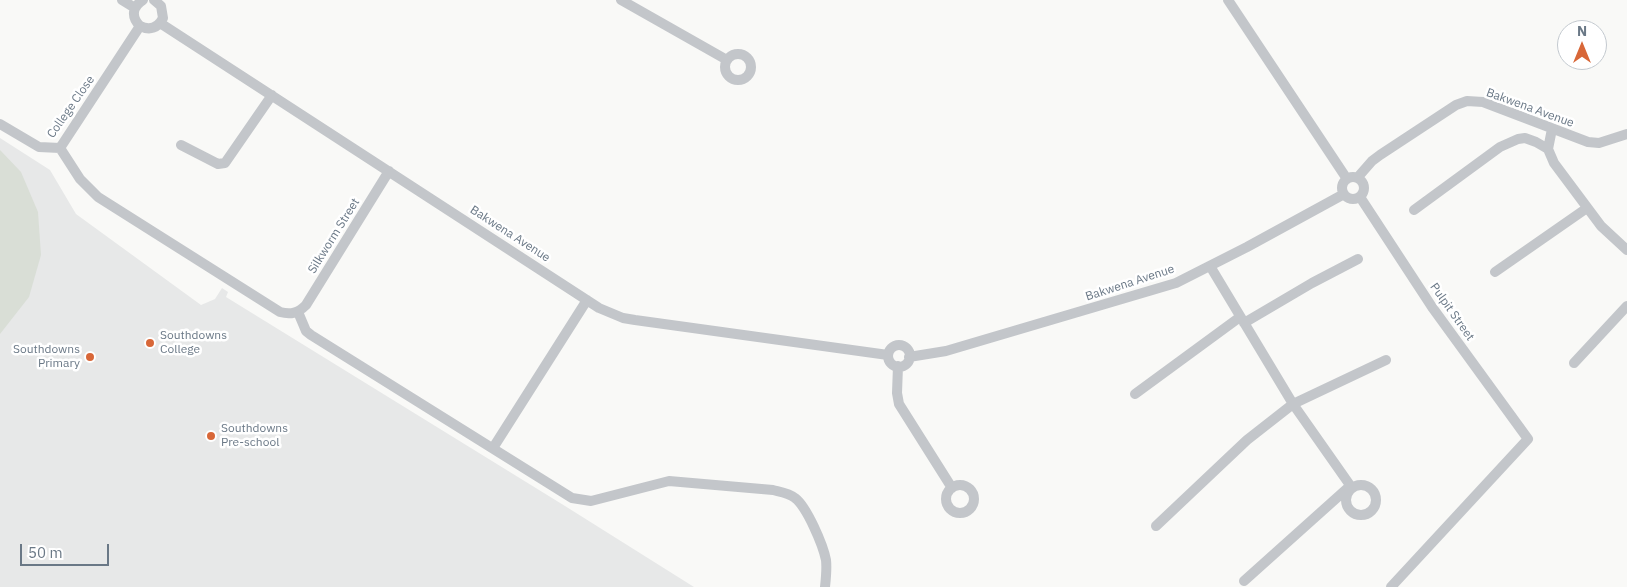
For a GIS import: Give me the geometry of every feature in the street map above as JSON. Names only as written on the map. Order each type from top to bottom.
[{"type":"street","points":[[122,0],[135,8]]},
{"type":"street","points":[[143,0],[135,8],[135,20],[140,26],[151,28],[160,23],[163,18],[163,10],[155,0]]},
{"type":"street","points":[[621,0],[727,60]]},
{"type":"street","points":[[1228,0],[1347,179]]},
{"type":"street","name":"Bakwena Avenue","points":[[160,23],[599,308],[612,314],[634,320],[888,355]]},
{"type":"street","name":"College Close","points":[[0,124],[40,147],[60,148],[140,26]]},
{"type":"street","points":[[181,145],[218,164],[225,163],[272,95]]},
{"type":"street","name":"Bakwena Avenue","points":[[1358,177],[1375,159],[1448,109],[1463,102],[1483,102],[1588,142],[1599,143],[1614,140],[1627,134]]},
{"type":"street","points":[[1552,129],[1548,149],[1554,163],[1601,226],[1627,250]]},
{"type":"street","points":[[1414,210],[1500,147],[1525,138],[1548,149]]},
{"type":"street","points":[[60,148],[80,179],[98,197],[280,312],[288,314],[298,312],[306,331],[311,335],[572,498],[582,500],[601,499],[669,482],[774,490],[787,493],[795,498],[806,511],[824,552],[826,566],[825,587]]},
{"type":"street","name":"Silkworm Street","points":[[298,312],[306,305],[389,171]]},
{"type":"street","points":[[1352,176],[1358,177],[1362,181],[1365,187],[1360,197],[1351,199],[1344,194],[1342,186],[1347,179],[1352,176]]},
{"type":"street","name":"Bakwena Avenue","points":[[909,357],[946,351],[1176,283],[1344,194]]},
{"type":"street","name":"Pulpit Street","points":[[1360,197],[1432,307],[1528,438],[1391,587]]},
{"type":"street","points":[[1495,272],[1587,208]]},
{"type":"street","points":[[1135,394],[1168,369],[1242,320],[1358,260]]},
{"type":"street","points":[[1210,266],[1293,404],[1351,487],[1244,581]]},
{"type":"street","points":[[493,448],[587,300]]},
{"type":"street","points":[[1574,363],[1627,306]]},
{"type":"street","points":[[898,345],[908,350],[909,357],[905,364],[898,366],[891,363],[888,355],[891,348],[898,345]]},
{"type":"street","points":[[1156,526],[1247,440],[1293,404],[1386,360]]},
{"type":"street","points":[[898,366],[897,393],[899,404],[952,488]]},
{"type":"shaded area","name":"Southdowns College","points":[[0,138],[50,170],[76,214],[201,305],[215,299],[222,288],[228,292],[226,297],[694,587],[0,587]]},
{"type":"shaded area","points":[[0,150],[21,172],[38,212],[41,255],[29,297],[0,334]]},
{"type":"place","name":"Southdowns College","points":[[150,343]]},
{"type":"place","name":"Southdowns Primary","points":[[90,357]]},
{"type":"place","name":"Southdowns Pre-school","points":[[211,436]]}]
